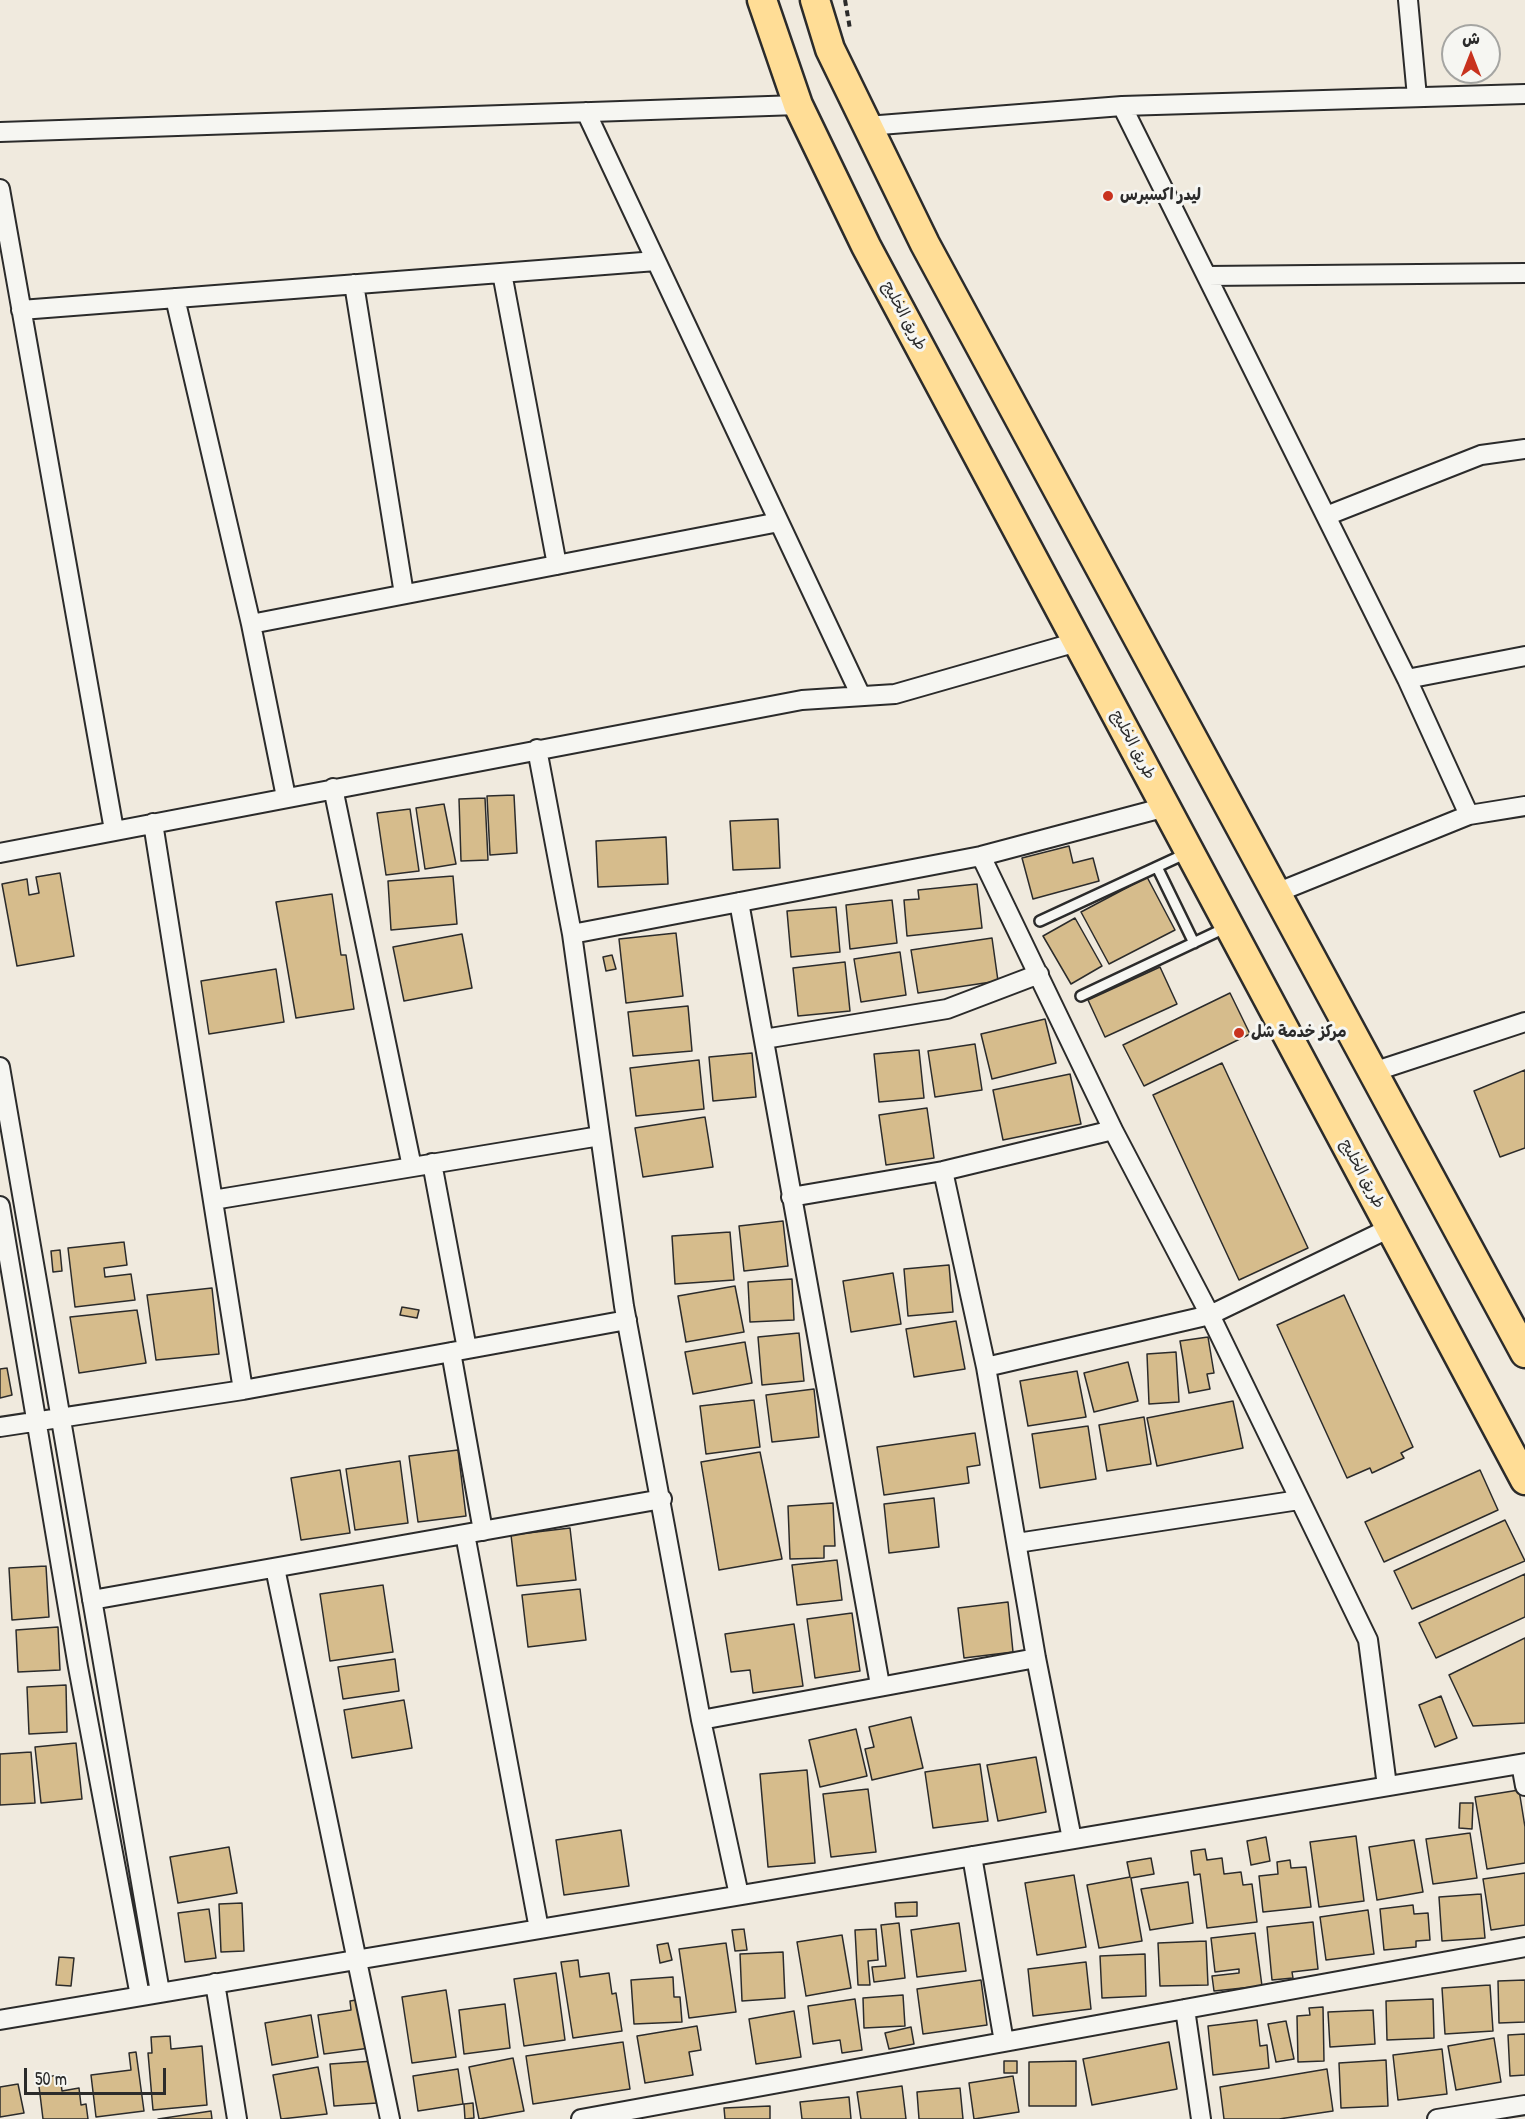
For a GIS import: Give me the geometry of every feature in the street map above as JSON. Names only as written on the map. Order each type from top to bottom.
[{"type":"main road","name":"طريق الخليج","points":[[762,0],[798,105],[866,246],[1525,1480]]},
{"type":"main road","points":[[814,0],[830,49],[925,244],[1525,1353]]},
{"type":"street","points":[[1408,0],[1417,97]]},
{"type":"street","points":[[867,126],[1122,106],[1525,94]]},
{"type":"street","points":[[0,132],[798,105]]},
{"type":"street","points":[[1122,106],[1407,679],[1469,815]]},
{"type":"street","points":[[586,112],[861,696]]},
{"type":"street","points":[[0,189],[114,831]]},
{"type":"street","points":[[21,310],[656,261]]},
{"type":"street","points":[[502,273],[557,565]]},
{"type":"street","points":[[1207,276],[1525,273]]},
{"type":"street","points":[[354,284],[405,594]]},
{"type":"street","points":[[175,298],[251,624],[286,797]]},
{"type":"street","points":[[1326,516],[1481,455],[1525,449]]},
{"type":"street","points":[[251,624],[779,522]]},
{"type":"street","points":[[0,852],[802,700],[895,694],[1077,642]]},
{"type":"street","points":[[1407,679],[1525,656]]},
{"type":"street","points":[[537,749],[572,934],[627,1320],[662,1499],[701,1720],[739,1895]]},
{"type":"street","points":[[333,788],[412,1167]]},
{"type":"street","points":[[1276,893],[1469,815],[1525,806]]},
{"type":"street","points":[[572,934],[981,856],[1166,807]]},
{"type":"street","points":[[153,823],[243,1390]]},
{"type":"street","points":[[981,856],[1113,1130],[1210,1315],[1368,1640],[1387,1786]]},
{"type":"street","points":[[739,902],[880,1685]]},
{"type":"street","points":[[764,1039],[947,1009],[1039,974]]},
{"type":"street","points":[[1373,1072],[1525,1022]]},
{"type":"street","points":[[0,1067],[160,1992]]},
{"type":"street","points":[[791,1197],[943,1171],[1113,1130]]},
{"type":"street","points":[[213,1200],[600,1136]]},
{"type":"street","points":[[432,1163],[459,1350],[474,1532],[539,1929]]},
{"type":"street","points":[[943,1171],[986,1367],[1036,1658],[1072,1839]]},
{"type":"street","points":[[0,1206],[78,1667],[140,1996]]},
{"type":"street","points":[[986,1367],[1210,1315],[1390,1228]]},
{"type":"street","points":[[0,1427],[243,1390],[627,1320]]},
{"type":"street","points":[[92,1600],[662,1499]]},
{"type":"street","points":[[1017,1543],[1299,1500]]},
{"type":"street","points":[[275,1568],[390,2119]]},
{"type":"street","points":[[701,1720],[880,1685],[1036,1658]]},
{"type":"street","points":[[0,2020],[1523,1763],[1525,1786]]},
{"type":"street","points":[[972,1856],[1004,2042]]},
{"type":"street","points":[[581,2119],[1525,1947]]},
{"type":"street","points":[[215,1983],[237,2119]]},
{"type":"street","points":[[1185,2009],[1201,2119]]},
{"type":"street","points":[[1437,2119],[1525,2105]]},
{"type":"lane","points":[[1040,921],[1190,852]]},
{"type":"lane","points":[[1157,867],[1194,943]]},
{"type":"lane","points":[[1081,996],[1229,926]]},
{"type":"building","points":[[514,795],[517,853],[490,855],[487,796]]},
{"type":"building","points":[[485,798],[488,860],[461,861],[459,799]]},
{"type":"building","points":[[444,804],[456,864],[425,869],[416,808]]},
{"type":"building","points":[[410,809],[419,871],[386,875],[377,813]]},
{"type":"building","points":[[778,819],[780,868],[733,870],[730,821]]},
{"type":"building","points":[[666,837],[668,884],[598,887],[596,841]]},
{"type":"building","points":[[1069,846],[1073,863],[1093,858],[1099,881],[1033,899],[1022,858]]},
{"type":"building","points":[[60,873],[74,956],[17,966],[2,884],[27,879],[29,895],[39,893],[36,877]]},
{"type":"building","points":[[453,876],[457,924],[391,930],[388,881]]},
{"type":"building","points":[[1147,877],[1175,930],[1109,964],[1081,912]]},
{"type":"building","points":[[977,884],[982,928],[907,936],[904,900],[919,899],[918,890]]},
{"type":"building","points":[[332,894],[341,955],[346,955],[354,1009],[296,1018],[276,902]]},
{"type":"building","points":[[892,900],[897,943],[850,949],[846,905]]},
{"type":"building","points":[[836,907],[840,952],[791,957],[787,911]]},
{"type":"building","points":[[1075,918],[1102,966],[1071,984],[1043,936]]},
{"type":"building","points":[[676,933],[683,996],[626,1003],[619,939]]},
{"type":"building","points":[[462,934],[472,988],[404,1001],[393,947]]},
{"type":"building","points":[[992,938],[998,981],[918,993],[911,950]]},
{"type":"building","points":[[900,952],[906,995],[861,1002],[854,959]]},
{"type":"building","points":[[612,955],[616,969],[606,971],[603,957]]},
{"type":"building","points":[[845,962],[850,1011],[798,1016],[793,968]]},
{"type":"building","points":[[1160,967],[1177,1004],[1105,1037],[1088,1000]]},
{"type":"building","points":[[276,969],[284,1022],[209,1034],[201,981]]},
{"type":"building","points":[[1230,993],[1250,1034],[1144,1086],[1123,1045]]},
{"type":"building","points":[[688,1006],[692,1051],[633,1056],[628,1012]]},
{"type":"building","points":[[1045,1019],[1056,1063],[992,1079],[981,1034]]},
{"type":"building","points":[[975,1044],[982,1090],[935,1097],[928,1051]]},
{"type":"building","points":[[919,1050],[924,1098],[879,1102],[874,1054]]},
{"type":"building","points":[[752,1053],[756,1097],[713,1101],[709,1057]]},
{"type":"building","points":[[699,1060],[704,1109],[636,1116],[630,1068]]},
{"type":"building","points":[[1222,1063],[1308,1248],[1239,1280],[1153,1095]]},
{"type":"building","points":[[1525,1070],[1525,1148],[1500,1157],[1474,1091]]},
{"type":"building","points":[[1070,1074],[1081,1124],[1003,1140],[993,1090]]},
{"type":"building","points":[[927,1108],[934,1158],[886,1165],[879,1115]]},
{"type":"building","points":[[705,1117],[713,1167],[643,1177],[635,1128]]},
{"type":"building","points":[[783,1221],[788,1266],[744,1271],[739,1226]]},
{"type":"building","points":[[730,1232],[734,1280],[675,1284],[672,1236]]},
{"type":"building","points":[[124,1242],[127,1265],[104,1268],[105,1277],[131,1274],[135,1300],[75,1307],[68,1248]]},
{"type":"building","points":[[60,1250],[62,1271],[53,1272],[51,1251]]},
{"type":"building","points":[[949,1265],[953,1312],[908,1316],[904,1269]]},
{"type":"building","points":[[893,1273],[901,1324],[851,1332],[843,1281]]},
{"type":"building","points":[[792,1279],[794,1320],[750,1322],[748,1282]]},
{"type":"building","points":[[735,1286],[744,1332],[686,1342],[678,1296]]},
{"type":"building","points":[[212,1288],[219,1354],[156,1360],[147,1295]]},
{"type":"building","points":[[1344,1295],[1413,1447],[1401,1453],[1404,1458],[1372,1473],[1370,1468],[1347,1478],[1277,1325]]},
{"type":"building","points":[[402,1307],[419,1310],[417,1318],[400,1315]]},
{"type":"building","points":[[137,1310],[146,1363],[79,1373],[70,1317]]},
{"type":"building","points":[[956,1321],[965,1369],[914,1377],[906,1329]]},
{"type":"building","points":[[799,1333],[804,1381],[762,1385],[758,1337]]},
{"type":"building","points":[[1208,1337],[1214,1373],[1207,1374],[1210,1389],[1189,1393],[1180,1341]]},
{"type":"building","points":[[745,1342],[752,1383],[693,1394],[685,1352]]},
{"type":"building","points":[[1176,1352],[1179,1402],[1149,1404],[1147,1354]]},
{"type":"building","points":[[1128,1362],[1138,1401],[1094,1412],[1084,1373]]},
{"type":"building","points":[[7,1368],[12,1395],[0,1398],[0,1369]]},
{"type":"building","points":[[1077,1371],[1086,1417],[1028,1426],[1020,1381]]},
{"type":"building","points":[[814,1389],[819,1437],[772,1442],[766,1395]]},
{"type":"building","points":[[754,1400],[760,1447],[706,1454],[700,1406]]},
{"type":"building","points":[[1233,1401],[1243,1448],[1157,1466],[1147,1418]]},
{"type":"building","points":[[1144,1417],[1151,1464],[1107,1471],[1099,1425]]},
{"type":"building","points":[[1088,1426],[1096,1479],[1040,1488],[1032,1434]]},
{"type":"building","points":[[975,1433],[980,1465],[967,1467],[969,1483],[884,1495],[877,1447]]},
{"type":"building","points":[[458,1450],[466,1516],[418,1522],[409,1456]]},
{"type":"building","points":[[760,1452],[782,1559],[719,1570],[701,1462]]},
{"type":"building","points":[[400,1461],[408,1523],[355,1530],[346,1469]]},
{"type":"building","points":[[340,1470],[350,1533],[301,1540],[291,1478]]},
{"type":"building","points":[[1480,1470],[1498,1510],[1384,1562],[1365,1522]]},
{"type":"building","points":[[934,1498],[939,1547],[889,1553],[884,1504]]},
{"type":"building","points":[[833,1503],[835,1546],[824,1546],[824,1558],[790,1559],[788,1506]]},
{"type":"building","points":[[1505,1520],[1525,1561],[1412,1609],[1394,1571]]},
{"type":"building","points":[[570,1528],[576,1580],[517,1586],[511,1535]]},
{"type":"building","points":[[837,1560],[842,1600],[797,1605],[792,1565]]},
{"type":"building","points":[[46,1566],[49,1617],[12,1620],[9,1568]]},
{"type":"building","points":[[1525,1574],[1525,1617],[1436,1658],[1419,1623]]},
{"type":"building","points":[[383,1585],[393,1652],[330,1661],[320,1594]]},
{"type":"building","points":[[580,1589],[586,1640],[528,1647],[522,1595]]},
{"type":"building","points":[[1008,1602],[1013,1652],[964,1658],[958,1608]]},
{"type":"building","points":[[852,1613],[860,1671],[815,1678],[807,1619]]},
{"type":"building","points":[[794,1624],[803,1686],[753,1693],[750,1670],[731,1672],[725,1634]]},
{"type":"building","points":[[58,1627],[60,1670],[18,1672],[16,1630]]},
{"type":"building","points":[[1525,1638],[1525,1723],[1473,1726],[1449,1675]]},
{"type":"building","points":[[395,1659],[399,1691],[343,1699],[338,1667]]},
{"type":"building","points":[[66,1685],[67,1732],[29,1734],[27,1687]]},
{"type":"building","points":[[1441,1696],[1457,1738],[1435,1747],[1419,1705]]},
{"type":"building","points":[[404,1700],[412,1748],[352,1758],[344,1710]]},
{"type":"building","points":[[911,1717],[923,1768],[872,1780],[865,1749],[874,1747],[869,1727]]},
{"type":"building","points":[[856,1729],[867,1776],[820,1787],[809,1740]]},
{"type":"building","points":[[76,1743],[82,1799],[41,1803],[35,1747]]},
{"type":"building","points":[[31,1752],[35,1803],[0,1805],[0,1754]]},
{"type":"building","points":[[1036,1757],[1046,1812],[998,1821],[987,1765]]},
{"type":"building","points":[[980,1764],[988,1821],[933,1828],[925,1772]]},
{"type":"building","points":[[807,1770],[815,1863],[768,1867],[760,1774]]},
{"type":"building","points":[[868,1789],[876,1852],[831,1857],[823,1794]]},
{"type":"building","points":[[1519,1790],[1525,1827],[1525,1863],[1487,1869],[1475,1797]]},
{"type":"building","points":[[1460,1803],[1473,1803],[1472,1829],[1459,1828]]},
{"type":"building","points":[[621,1830],[629,1886],[564,1895],[556,1840]]},
{"type":"building","points":[[1470,1833],[1477,1878],[1433,1884],[1426,1839]]},
{"type":"building","points":[[1356,1836],[1364,1901],[1319,1907],[1310,1842]]},
{"type":"building","points":[[1266,1837],[1270,1861],[1251,1865],[1247,1841]]},
{"type":"building","points":[[1414,1840],[1423,1892],[1377,1900],[1369,1847]]},
{"type":"building","points":[[229,1847],[237,1893],[178,1903],[170,1857]]},
{"type":"building","points":[[1205,1849],[1207,1860],[1222,1858],[1224,1874],[1241,1872],[1243,1885],[1252,1884],[1257,1922],[1207,1928],[1200,1874],[1194,1875],[1191,1851]]},
{"type":"building","points":[[1151,1858],[1154,1874],[1131,1878],[1142,1941],[1099,1948],[1087,1885],[1130,1877],[1127,1862]]},
{"type":"building","points":[[1290,1860],[1291,1868],[1306,1867],[1311,1907],[1263,1912],[1259,1876],[1278,1874],[1277,1862]]},
{"type":"building","points":[[1525,1873],[1525,1925],[1491,1930],[1483,1879]]},
{"type":"building","points":[[1074,1875],[1086,1947],[1037,1955],[1025,1883]]},
{"type":"building","points":[[1188,1882],[1193,1923],[1150,1930],[1141,1889]]},
{"type":"building","points":[[1481,1894],[1485,1938],[1442,1941],[1439,1897]]},
{"type":"building","points":[[917,1902],[917,1916],[896,1917],[895,1903]]},
{"type":"building","points":[[242,1903],[244,1951],[221,1952],[219,1904]]},
{"type":"building","points":[[1413,1905],[1414,1914],[1428,1913],[1430,1940],[1416,1941],[1416,1947],[1384,1950],[1380,1909]]},
{"type":"building","points":[[209,1909],[216,1958],[185,1962],[178,1913]]},
{"type":"building","points":[[1368,1910],[1374,1954],[1326,1960],[1320,1917]]},
{"type":"building","points":[[1313,1922],[1318,1969],[1292,1972],[1293,1978],[1272,1980],[1267,1927]]},
{"type":"building","points":[[899,1923],[905,1978],[874,1982],[872,1967],[886,1966],[881,1925]]},
{"type":"building","points":[[959,1923],[966,1971],[917,1977],[911,1930]]},
{"type":"building","points":[[744,1929],[747,1950],[735,1951],[732,1930]]},
{"type":"building","points":[[876,1929],[878,1960],[868,1961],[870,1985],[858,1985],[855,1930]]},
{"type":"building","points":[[1255,1933],[1262,1986],[1214,1991],[1212,1976],[1239,1973],[1239,1969],[1215,1972],[1211,1938]]},
{"type":"building","points":[[842,1935],[851,1988],[806,1996],[797,1942]]},
{"type":"building","points":[[1206,1941],[1208,1985],[1160,1986],[1158,1943]]},
{"type":"building","points":[[668,1943],[672,1960],[660,1963],[657,1945]]},
{"type":"building","points":[[726,1943],[736,2012],[689,2018],[679,1949]]},
{"type":"building","points":[[783,1952],[785,1998],[742,2001],[740,1954]]},
{"type":"building","points":[[1145,1954],[1146,1996],[1102,1998],[1100,1956]]},
{"type":"building","points":[[59,1957],[74,1958],[71,1986],[56,1985]]},
{"type":"building","points":[[578,1960],[580,1977],[609,1973],[612,1994],[616,1993],[622,2031],[573,2038],[561,1962]]},
{"type":"building","points":[[1086,1962],[1091,2009],[1033,2016],[1028,1969]]},
{"type":"building","points":[[556,1973],[565,2040],[524,2046],[514,1979]]},
{"type":"building","points":[[673,1977],[674,1997],[680,1997],[682,2022],[634,2024],[631,1980]]},
{"type":"building","points":[[981,1980],[987,2025],[923,2034],[917,1989]]},
{"type":"building","points":[[1525,1980],[1525,2022],[1499,2023],[1498,1981]]},
{"type":"building","points":[[1490,1985],[1493,2031],[1445,2034],[1442,1988]]},
{"type":"building","points":[[446,1990],[456,2057],[412,2063],[402,1997]]},
{"type":"building","points":[[903,1995],[905,2026],[864,2028],[863,1998]]},
{"type":"building","points":[[362,1999],[370,2048],[324,2054],[318,2015],[351,2010],[350,2001]]},
{"type":"building","points":[[855,1999],[862,2050],[842,2053],[840,2040],[813,2044],[808,2006]]},
{"type":"building","points":[[1433,1999],[1434,2038],[1387,2040],[1386,2001]]},
{"type":"building","points":[[505,2004],[510,2048],[464,2054],[459,2010]]},
{"type":"building","points":[[1323,2007],[1324,2061],[1298,2062],[1297,2016],[1310,2015],[1309,2008]]},
{"type":"building","points":[[1373,2010],[1375,2044],[1330,2047],[1328,2012]]},
{"type":"building","points":[[794,2011],[801,2057],[756,2064],[749,2019]]},
{"type":"building","points":[[311,2015],[318,2057],[272,2065],[265,2023]]},
{"type":"building","points":[[1257,2020],[1260,2046],[1267,2045],[1269,2068],[1213,2075],[1208,2026]]},
{"type":"building","points":[[1286,2021],[1294,2059],[1276,2062],[1268,2024]]},
{"type":"building","points":[[697,2026],[701,2050],[689,2052],[693,2075],[645,2083],[637,2036]]},
{"type":"building","points":[[911,2027],[914,2044],[889,2049],[885,2033]]},
{"type":"building","points":[[1525,2034],[1525,2075],[1510,2076],[1508,2035]]},
{"type":"building","points":[[170,2036],[171,2049],[202,2046],[207,2105],[153,2110],[148,2053],[152,2053],[151,2037]]},
{"type":"building","points":[[1494,2038],[1501,2082],[1456,2090],[1448,2046]]},
{"type":"building","points":[[623,2042],[630,2089],[533,2104],[526,2056]]},
{"type":"building","points":[[1169,2042],[1177,2089],[1092,2105],[1083,2059]]},
{"type":"building","points":[[1442,2049],[1447,2094],[1398,2100],[1393,2055]]},
{"type":"building","points":[[136,2052],[144,2111],[96,2117],[91,2075],[131,2070],[129,2053]]},
{"type":"building","points":[[513,2058],[524,2111],[479,2119],[469,2067]]},
{"type":"building","points":[[1386,2060],[1388,2106],[1341,2108],[1339,2063]]},
{"type":"building","points":[[374,2061],[377,2103],[334,2106],[330,2064]]},
{"type":"building","points":[[1004,2061],[1017,2061],[1017,2073],[1004,2073]]},
{"type":"building","points":[[1076,2061],[1076,2106],[1029,2106],[1029,2062]]},
{"type":"building","points":[[318,2067],[327,2114],[281,2119],[273,2075]]},
{"type":"building","points":[[458,2069],[463,2104],[418,2111],[413,2076]]},
{"type":"building","points":[[1327,2069],[1333,2111],[1279,2119],[1224,2119],[1220,2087]]},
{"type":"building","points":[[60,2075],[62,2091],[79,2088],[81,2105],[86,2104],[88,2119],[43,2119],[38,2078]]},
{"type":"building","points":[[1013,2076],[1019,2112],[974,2119],[969,2083]]},
{"type":"building","points":[[18,2084],[24,2113],[0,2117],[0,2087]]},
{"type":"building","points":[[902,2086],[906,2119],[861,2119],[857,2092]]},
{"type":"building","points":[[960,2088],[963,2119],[919,2119],[917,2092]]},
{"type":"building","points":[[849,2097],[851,2119],[802,2119],[800,2102]]},
{"type":"building","points":[[473,2103],[474,2118],[465,2119],[464,2104]]},
{"type":"building","points":[[770,2106],[770,2119],[725,2119],[724,2108]]},
{"type":"building","points":[[211,2111],[212,2119],[158,2119]]},
{"type":"place","name":"ليدر اكسبرس","points":[[1108,196]]},
{"type":"place","name":"مركز خدمة شل","points":[[1239,1033]]}]
